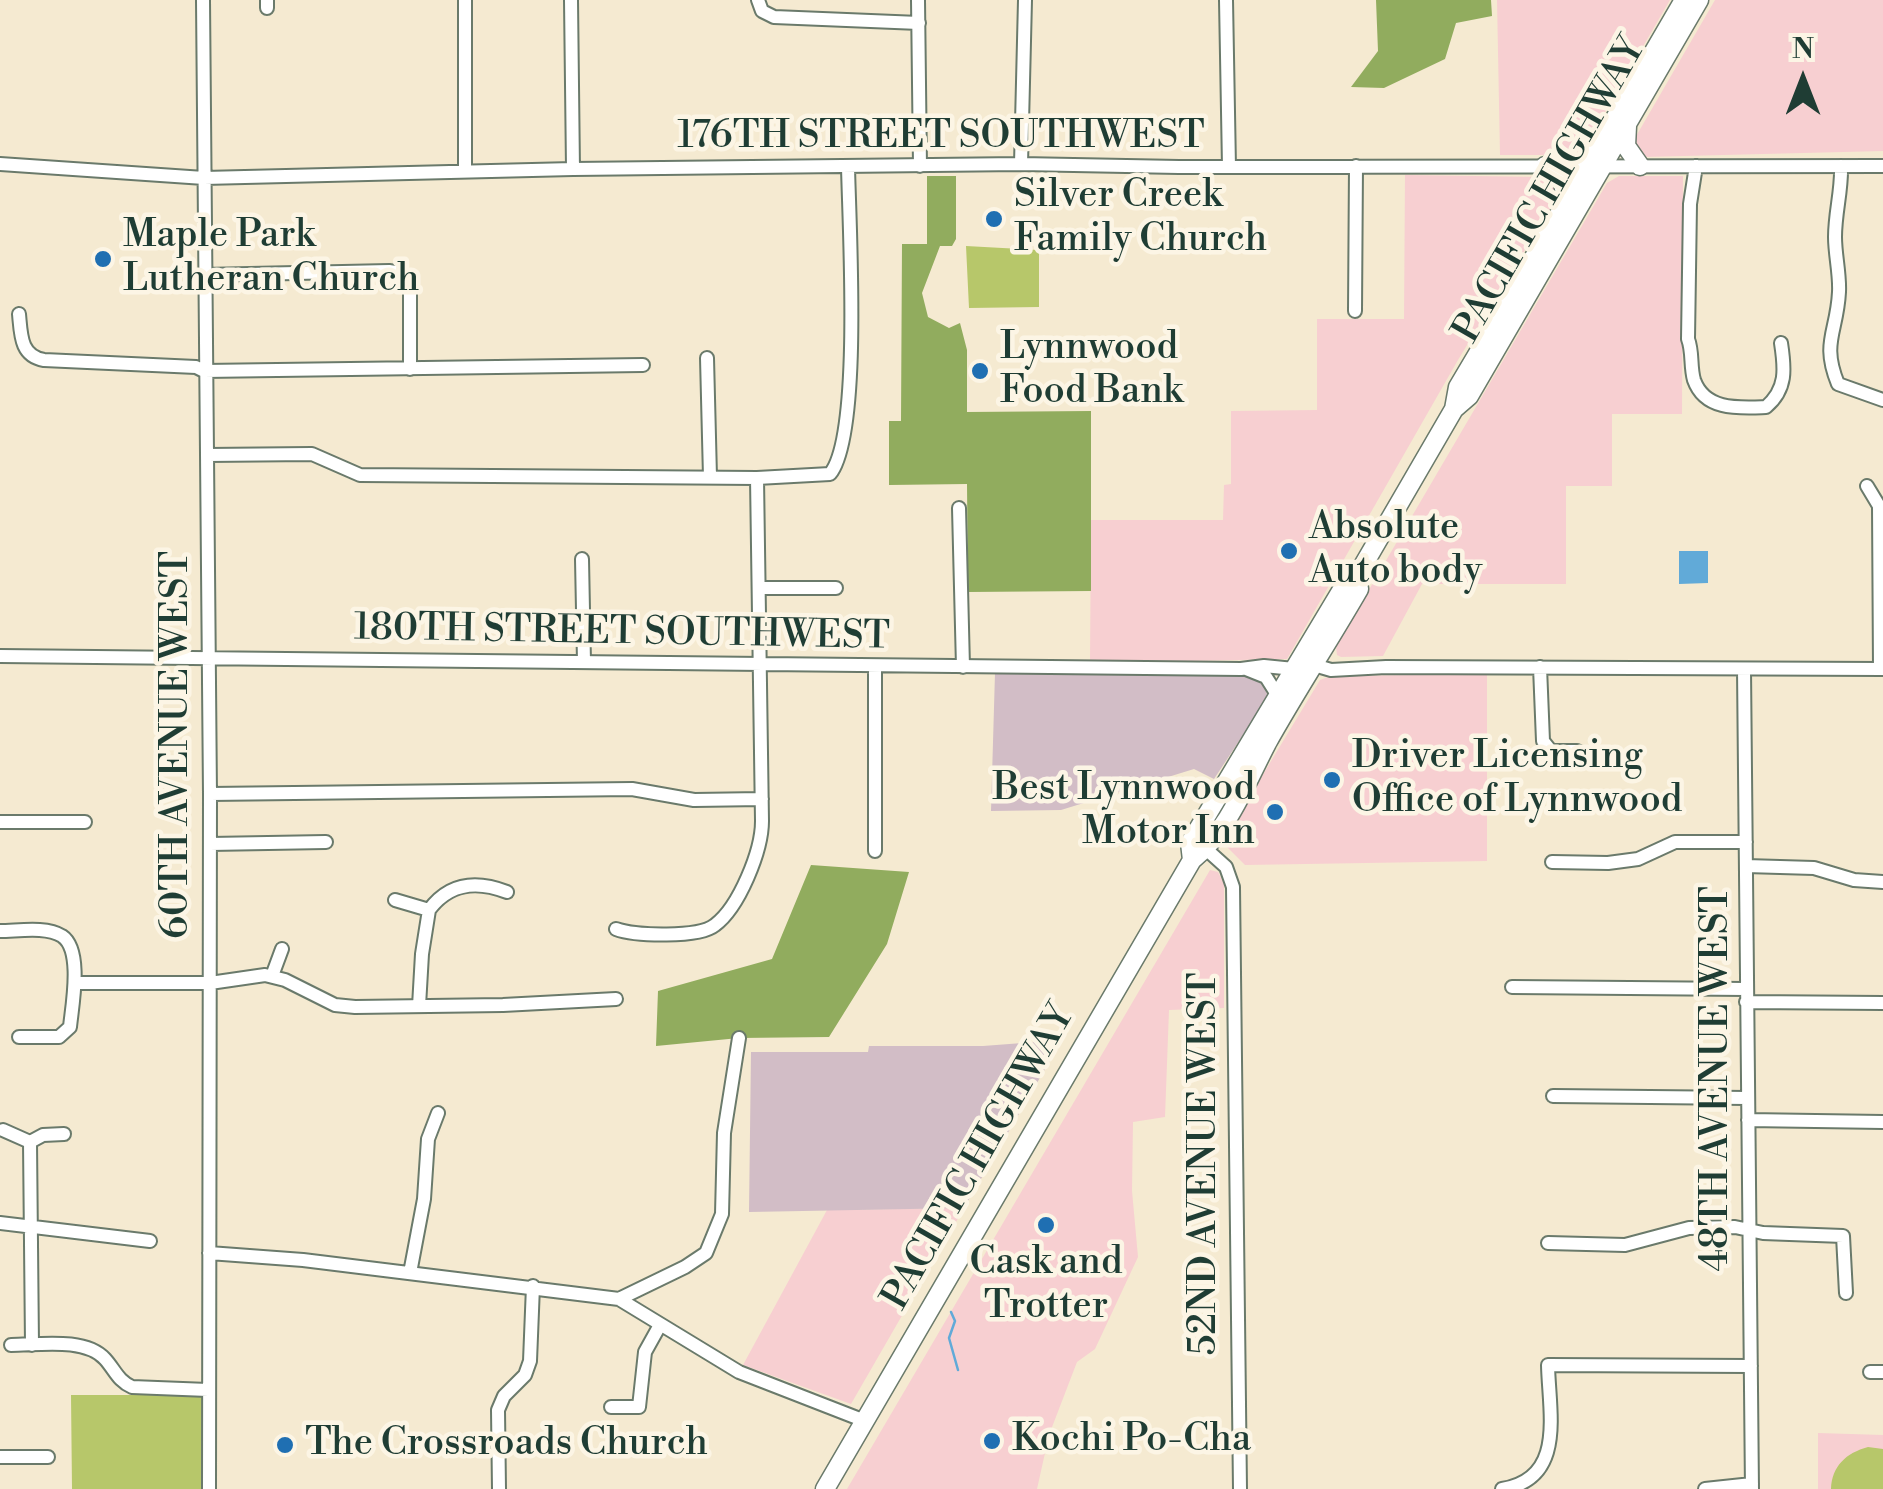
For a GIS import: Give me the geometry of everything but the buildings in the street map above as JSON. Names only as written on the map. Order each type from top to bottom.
[{"type":"highway","name":"PACIFIC HIGHWAY","points":[[1199,854],[1190,843],[1346,583],[1356,576],[1454,409],[1469,396],[1684,0]]},
{"type":"highway","name":"PACIFIC HIGHWAY","points":[[1454,409],[1458,387],[1567,200],[1627,124],[1699,0]]},
{"type":"highway","points":[[1627,124],[1626,146],[1640,166]]},
{"type":"highway","points":[[1545,166],[1562,180],[1567,200]]},
{"type":"highway","points":[[1480,376],[1480,364],[1494,338],[1496,322]]},
{"type":"highway","name":"PACIFIC HIGHWAY","points":[[825,1489],[1199,854],[1242,793],[1359,589],[1356,576]]},
{"type":"highway","points":[[1314,666],[1312,654],[1321,624]]},
{"type":"highway","points":[[1273,734],[1279,710],[1294,680],[1294,669]]},
{"type":"street","name":"60TH AVENUE WEST","points":[[203,0],[210,794],[209,1489]]},
{"type":"street","points":[[465,0],[466,171]]},
{"type":"street","points":[[571,0],[574,169]]},
{"type":"street","points":[[918,0],[920,166]]},
{"type":"street","points":[[1021,164],[1025,0]]},
{"type":"street","points":[[1226,0],[1229,167]]},
{"type":"street","points":[[760,6],[774,18],[919,23]]},
{"type":"street","name":"176TH STREET SOUTHWEST","points":[[0,164],[204,178],[1021,164],[1883,166]]},
{"type":"street","points":[[206,455],[312,454],[360,474],[758,478],[830,474],[836,467],[848,406],[848,166]]},
{"type":"street","points":[[1354,311],[1356,166]]},
{"type":"street","points":[[1696,166],[1690,204],[1688,338],[1693,350],[1693,377],[1702,394],[1717,404],[1766,408],[1783,386],[1781,343]]},
{"type":"street","points":[[1841,166],[1842,190],[1835,229],[1840,292],[1828,359],[1838,384],[1883,400]]},
{"type":"street","points":[[203,275],[389,271],[404,276],[410,287],[410,369]]},
{"type":"street","points":[[19,314],[24,346],[36,359],[196,366],[204,371],[643,365]]},
{"type":"street","points":[[707,358],[710,476]]},
{"type":"street","points":[[616,929],[628,934],[697,933],[715,926],[756,860],[762,834],[758,478]]},
{"type":"street","points":[[1314,666],[1326,670],[1881,669],[1879,506],[1867,486]]},
{"type":"street","points":[[959,508],[963,667]]},
{"type":"street","points":[[582,559],[584,662]]},
{"type":"street","points":[[760,588],[836,588]]},
{"type":"street","points":[[1326,646],[1336,665],[1345,668]]},
{"type":"street","name":"180TH STREET SOUTHWEST","points":[[0,656],[1294,669]]},
{"type":"street","points":[[875,667],[875,850]]},
{"type":"street","points":[[1244,668],[1266,678],[1278,696]]},
{"type":"street","points":[[1540,668],[1543,741],[1551,751],[1577,751],[1591,759]]},
{"type":"street","name":"48TH AVENUE WEST","points":[[1744,669],[1752,1486]]},
{"type":"street","points":[[210,794],[632,789],[694,800],[762,799]]},
{"type":"street","points":[[0,822],[85,822]]},
{"type":"street","points":[[210,844],[326,842]]},
{"type":"street","points":[[1552,862],[1608,863],[1638,858],[1675,842],[1746,842]]},
{"type":"street","name":"52ND AVENUE WEST","points":[[1199,854],[1226,867],[1233,887],[1240,1489]]},
{"type":"street","points":[[1746,866],[1814,868],[1854,880],[1883,882]]},
{"type":"street","points":[[419,1006],[422,954],[430,910],[438,899],[457,887],[486,884],[506,892]]},
{"type":"street","points":[[395,900],[430,910]]},
{"type":"street","points":[[0,932],[41,930],[63,936],[73,950],[75,984],[70,1027],[58,1038],[19,1037]]},
{"type":"street","points":[[272,976],[282,949]]},
{"type":"street","points":[[75,984],[210,983],[272,976],[342,1006],[503,1005],[616,999]]},
{"type":"street","points":[[1512,987],[1883,1004]]},
{"type":"street","points":[[619,1299],[685,1268],[706,1252],[722,1214],[724,1133],[739,1038]]},
{"type":"street","points":[[1553,1096],[1747,1098]]},
{"type":"street","points":[[410,1272],[424,1199],[428,1139],[438,1112]]},
{"type":"street","points":[[1748,1120],[1883,1122]]},
{"type":"street","points":[[2,1130],[30,1142],[64,1134]]},
{"type":"street","points":[[30,1142],[32,1345]]},
{"type":"street","points":[[0,1223],[150,1241]]},
{"type":"street","points":[[1548,1243],[1626,1245],[1689,1228],[1735,1226],[1763,1233],[1843,1236],[1846,1294]]},
{"type":"street","points":[[210,1253],[410,1272],[619,1299],[739,1372],[864,1420]]},
{"type":"street","points":[[500,1489],[498,1410],[504,1396],[525,1375],[530,1361],[533,1286]]},
{"type":"street","points":[[611,1407],[639,1408],[645,1352],[660,1325]]},
{"type":"street","points":[[11,1345],[89,1348],[104,1357],[123,1383],[132,1387],[208,1390]]},
{"type":"street","points":[[1502,1489],[1533,1484],[1550,1447],[1548,1365],[1751,1366]]},
{"type":"street","points":[[0,1457],[48,1456]]},
{"type":"street","points":[[1705,1489],[1752,1486]]},
{"type":"shaded area","points":[[1497,0],[1670,0],[1584,148],[1573,155],[1500,155]]},
{"type":"shaded area","points":[[1715,0],[1883,0],[1883,151],[1644,157],[1635,148],[1635,138]]},
{"type":"shaded area","points":[[1405,175],[1543,177],[1556,184],[1559,194],[1458,360],[1287,659],[1090,663],[1091,520],[1223,520],[1224,485],[1231,484],[1231,411],[1317,410],[1317,319],[1404,319]]},
{"type":"shaded area","points":[[1619,176],[1683,176],[1682,414],[1612,414],[1612,486],[1566,486],[1566,584],[1422,584],[1383,656],[1337,655],[1336,646],[1607,183]]},
{"type":"shaded area","points":[[995,673],[1241,674],[1263,682],[1268,697],[1214,779],[1194,769],[1061,810],[991,811]]},
{"type":"shaded area","points":[[1487,674],[1487,861],[1245,865],[1225,845],[1224,839],[1320,680],[1331,676]]},
{"type":"shaded area","points":[[1210,870],[1218,872],[1224,884],[1224,1008],[1169,1010],[1165,1117],[1133,1122],[1132,1191],[1138,1257],[1095,1349],[1077,1362],[1049,1435],[1037,1489],[847,1489]]},
{"type":"shaded area","points":[[1062,1040],[964,1208],[749,1212],[751,1052],[868,1052],[869,1046],[983,1046]]},
{"type":"shaded area","points":[[964,1208],[851,1404],[743,1365],[827,1210]]},
{"type":"shaded area","points":[[1818,1433],[1883,1435],[1883,1489],[1818,1489]]},
{"type":"green space","points":[[1376,0],[1491,0],[1492,16],[1456,23],[1445,59],[1384,88],[1351,87],[1378,51]]},
{"type":"green space","points":[[927,176],[956,176],[956,239],[952,246],[940,246],[922,293],[928,317],[949,328],[960,323],[967,350],[967,412],[1091,411],[1091,591],[968,592],[967,484],[889,485],[889,421],[901,421],[902,244],[927,244]]},
{"type":"green space","points":[[966,246],[1039,250],[1039,307],[969,308]]},
{"type":"green space","points":[[811,865],[909,872],[887,944],[829,1037],[739,1038],[656,1046],[658,991],[772,959]]},
{"type":"green space","points":[[71,1395],[205,1395],[204,1489],[72,1489]]},
{"type":"green space","points":[[1868,1447],[1883,1449],[1883,1489],[1831,1489],[1842,1462]]},
{"type":"water","points":[[1679,551],[1708,551],[1708,583],[1679,584]]},
{"type":"waterway","points":[[951,1312],[955,1321],[949,1338],[958,1370]]},
{"type":"place","name":"Silver Creek Family Church","points":[[994,219]]},
{"type":"place","name":"Maple Park Lutheran Church","points":[[103,259]]},
{"type":"place","name":"Lynnwood Food Bank","points":[[980,371]]},
{"type":"place","name":"Absolute Auto body","points":[[1289,551]]},
{"type":"place","name":"Driver Licensing Office of Lynnwood","points":[[1332,780]]},
{"type":"place","name":"Best Lynnwood Motor Inn","points":[[1275,812]]},
{"type":"place","name":"Cask and Trotter","points":[[1046,1225]]},
{"type":"place","name":"Kochi Po-Cha","points":[[992,1441]]},
{"type":"place","name":"The Crossroads Church","points":[[285,1445]]}]
